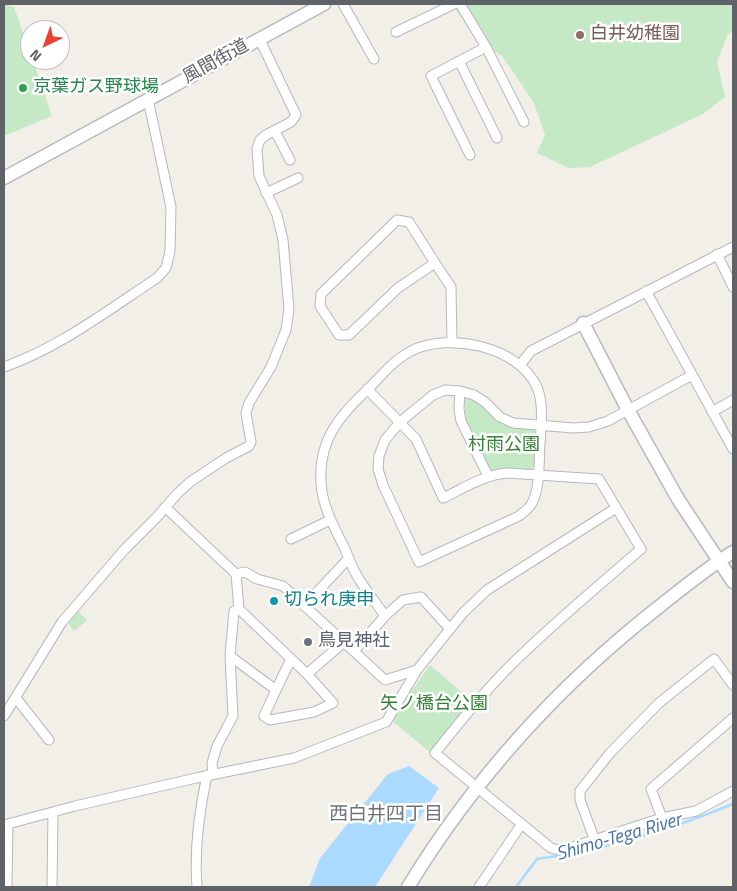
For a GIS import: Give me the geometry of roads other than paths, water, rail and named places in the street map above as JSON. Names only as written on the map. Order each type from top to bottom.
[{"type":"street","points":[[343,4],[374,59]]},
{"type":"street","points":[[396,32],[454,4]]},
{"type":"street","points":[[460,4],[486,47],[524,122]]},
{"type":"street","name":"風間街道","points":[[4,178],[316,5]]},
{"type":"street","points":[[4,716],[62,622],[124,550],[190,482],[220,462],[250,446],[246,413],[248,403],[271,368],[289,317],[283,240],[277,215],[259,176],[257,149],[260,140],[291,122],[296,115],[259,38]]},
{"type":"street","points":[[470,155],[430,76],[486,47]]},
{"type":"street","points":[[459,61],[497,138]]},
{"type":"street","points":[[4,368],[60,341],[157,278],[166,268],[170,251],[171,207],[148,99]]},
{"type":"street","points":[[275,130],[290,160]]},
{"type":"street","points":[[266,193],[298,178]]},
{"type":"street","points":[[435,264],[398,288],[349,335],[339,335],[320,306],[321,294],[397,220],[410,222],[451,287],[452,342]]},
{"type":"street","points":[[520,365],[531,350],[733,247]]},
{"type":"street","points":[[717,254],[733,287]]},
{"type":"street","points":[[646,291],[733,449]]},
{"type":"street","points":[[582,323],[678,499],[733,582]]},
{"type":"street","points":[[385,616],[358,579],[330,520],[323,501],[320,466],[327,439],[340,416],[394,362],[412,351],[432,345],[452,342],[476,346],[501,354],[520,365],[537,388],[540,401],[541,425],[538,475],[533,502],[519,516],[419,562],[383,485],[378,469],[379,456],[385,440],[400,422],[432,395],[445,390],[460,391],[474,395],[485,402],[500,417],[513,422],[541,425],[573,428],[589,427],[608,421],[692,375]]},
{"type":"street","points":[[367,390],[416,439],[443,498],[488,476],[507,473],[599,479],[641,549],[510,666],[474,705],[435,753],[551,848],[559,850],[595,841],[662,818],[696,811],[733,791]]},
{"type":"street","points":[[460,391],[459,409],[461,421],[488,476]]},
{"type":"street","points":[[712,412],[733,400]]},
{"type":"street","points":[[165,507],[236,574],[239,609],[292,659],[333,703],[314,712],[270,720],[264,716],[292,659]]},
{"type":"street","points":[[8,887],[6,825],[75,806],[294,758],[386,722],[417,670],[473,602],[487,590],[616,508]]},
{"type":"street","points":[[291,539],[330,520]]},
{"type":"street","points":[[408,887],[426,857],[477,788],[533,722],[591,663],[635,625],[733,552]]},
{"type":"street","points":[[304,606],[349,558]]},
{"type":"street","points":[[236,574],[245,572],[257,579],[283,586],[385,680],[417,670]]},
{"type":"street","points":[[354,651],[402,600],[421,597],[450,629]]},
{"type":"street","points":[[197,887],[197,835],[201,800],[210,775],[217,746],[232,716],[230,656],[234,611],[239,609]]},
{"type":"street","points":[[307,674],[344,642]]},
{"type":"street","points":[[230,656],[276,690]]},
{"type":"street","points":[[595,841],[580,800],[580,790],[610,752],[659,703],[714,659],[733,685]]},
{"type":"street","points":[[16,698],[49,740]]},
{"type":"street","points":[[662,818],[651,789],[733,718]]},
{"type":"street","points":[[52,887],[53,812]]},
{"type":"street","points":[[479,887],[521,824]]},
{"type":"water","points":[[409,766],[439,788],[375,887],[309,887],[320,858],[388,774]]},
{"type":"waterway","name":"Shimo-Tega River","points":[[516,887],[537,859],[637,838],[733,804]]},
{"type":"place","name":"白井幼稚園","points":[[580,35]]},
{"type":"place","name":"京葉ガス野球場","points":[[23,88]]},
{"type":"place","name":"切られ庚申","points":[[274,601]]},
{"type":"place","name":"鳥見神社","points":[[308,642]]},
{"type":"district","name":"西白井四丁目","points":[[386,815]]},
{"type":"park label","name":"村雨公園","points":[[504,446]]},
{"type":"park label","name":"矢ノ橋台公園","points":[[434,705]]}]
